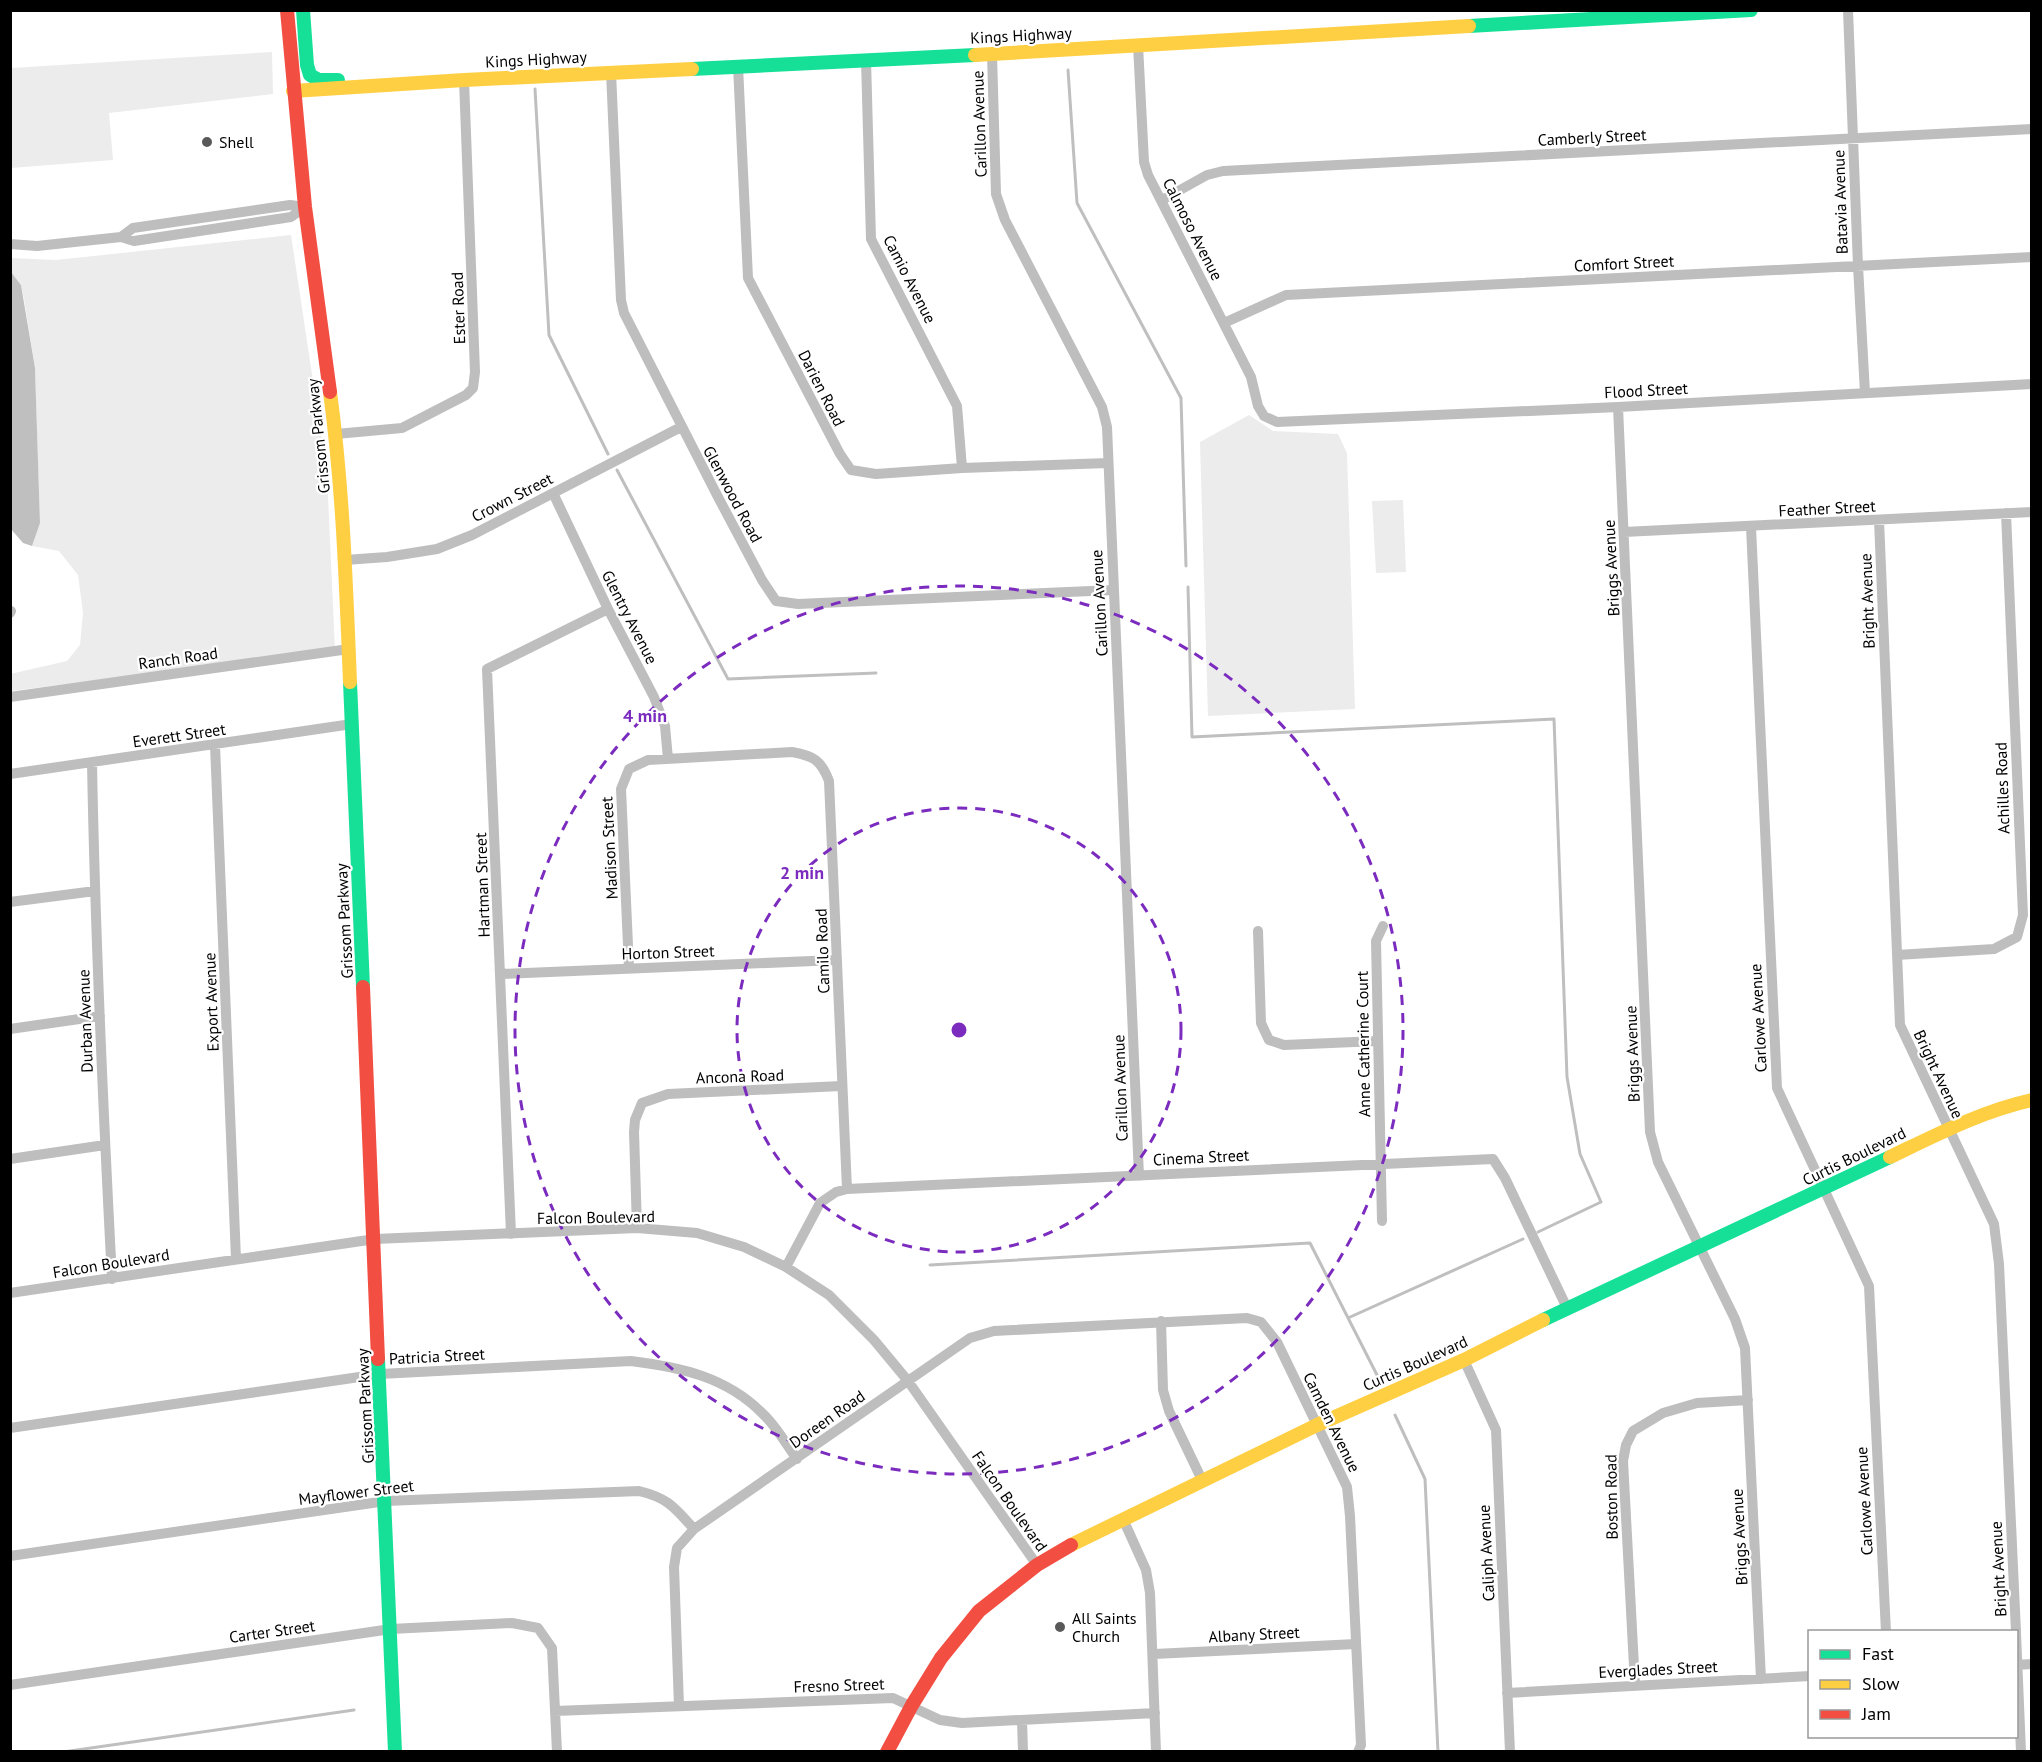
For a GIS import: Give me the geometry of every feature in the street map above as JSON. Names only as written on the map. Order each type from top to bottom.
[{"type":"street","name":"Grissom Parkway","points":[[287,10],[292,91],[305,207],[336,434],[345,560],[395,1752]]},
{"type":"street","name":"Grissom Parkway","points":[[292,91],[298,10]]},
{"type":"street","points":[[303,10],[307,65],[310,75],[319,80],[376,79],[393,84]]},
{"type":"street","name":"Kings Highway","points":[[292,91],[611,72],[992,54],[1751,10]]},
{"type":"street","name":"Batavia Avenue","points":[[1848,10],[1858,266],[1866,393]]},
{"type":"street","name":"Calmoso Avenue","points":[[1138,45],[1144,162],[1148,175],[1251,377],[1258,406],[1264,416]]},
{"type":"street","name":"Carillon Avenue","points":[[992,54],[996,194],[1005,220],[1102,407],[1107,427],[1138,1176]]},
{"type":"street","name":"Camio Avenue","points":[[866,60],[871,239],[957,406],[962,468]]},
{"type":"street","name":"Darien Road","points":[[738,66],[748,278],[840,454],[851,470],[876,474],[962,468],[1108,463]]},
{"type":"street","name":"Glenwood Road","points":[[611,72],[621,300],[624,313],[681,427],[762,580],[776,601],[798,604],[1114,590]]},
{"type":"street","name":"Ester Road","points":[[336,434],[402,428],[466,395],[473,387],[475,372],[464,80]]},
{"type":"street","name":"Camberly Street","points":[[1162,200],[1207,175],[1223,171],[2031,129]]},
{"type":"street","points":[[10,244],[37,246],[121,237],[133,228],[290,205],[305,207]]},
{"type":"street","name":"Comfort Street","points":[[1224,323],[1286,295],[2031,257]]},
{"type":"street","name":"Flood Street","points":[[1264,416],[1277,422],[1617,407],[2031,384]]},
{"type":"street","name":"Briggs Avenue","points":[[1617,407],[1650,1132],[1658,1162],[1735,1319],[1745,1348],[1761,1679]]},
{"type":"street","name":"Crown Street","points":[[345,560],[387,557],[437,549],[472,535],[681,427]]},
{"type":"street","name":"Glentry Avenue","points":[[553,493],[608,609],[654,697],[665,726],[668,759]]},
{"type":"street","name":"Feather Street","points":[[1624,532],[2031,512]]},
{"type":"street","name":"Achilles Road","points":[[1897,955],[1994,949],[2017,937],[2023,915],[2006,513]]},
{"type":"street","name":"Bright Avenue","points":[[1879,520],[1900,1025],[1994,1224],[1999,1264],[2016,1630]]},
{"type":"street","name":"Carlowe Avenue","points":[[1752,526],[1777,1088],[1869,1286],[1886,1630]]},
{"type":"street","name":"Hartman Street","points":[[511,1234],[487,669],[608,609]]},
{"type":"street","name":"Ranch Road","points":[[10,697],[349,649]]},
{"type":"street","name":"Everett Street","points":[[10,774],[352,724]]},
{"type":"street","name":"Export Avenue","points":[[215,745],[236,1259]]},
{"type":"street","name":"Camilo Road","points":[[668,759],[792,752],[808,755],[824,766],[829,781],[847,1189]]},
{"type":"street","name":"Madison Street","points":[[629,968],[621,789],[629,769],[648,760],[668,759]]},
{"type":"street","name":"Durban Avenue","points":[[92,762],[94,891],[112,1279]]},
{"type":"street","points":[[10,902],[94,891]]},
{"type":"street","name":"Anne Catherine Court","points":[[1382,1221],[1376,941],[1383,926]]},
{"type":"street","points":[[1258,931],[1261,1023],[1269,1040],[1284,1045],[1378,1041]]},
{"type":"street","name":"Horton Street","points":[[501,974],[837,960]]},
{"type":"street","points":[[10,1029],[100,1016]]},
{"type":"street","name":"Ancona Road","points":[[636,1228],[634,1132],[635,1120],[642,1103],[668,1094],[841,1086]]},
{"type":"street","name":"Curtis Boulevard","points":[[886,1752],[941,1658],[979,1611],[1036,1565],[1078,1541],[1317,1425],[1464,1360],[1567,1308],[1948,1129],[2014,1104],[2031,1100]]},
{"type":"street","points":[[10,1159],[105,1145]]},
{"type":"street","name":"Cinema Street","points":[[786,1267],[820,1203],[836,1192],[847,1189],[1493,1159],[1567,1308]]},
{"type":"street","name":"Falcon Boulevard","points":[[10,1293],[375,1239],[636,1228],[697,1233],[744,1247],[786,1267],[829,1296],[874,1340],[908,1381],[1036,1565]]},
{"type":"street","name":"Camden Avenue","points":[[1161,1321],[1247,1318],[1261,1322],[1276,1342],[1347,1487],[1356,1644],[1360,1745],[1358,1752]]},
{"type":"street","points":[[1161,1321],[1163,1390],[1169,1411],[1202,1480]]},
{"type":"street","name":"Doreen Road","points":[[679,1706],[674,1567],[677,1548],[694,1528],[970,1338],[994,1331],[1161,1321]]},
{"type":"street","name":"Caliph Avenue","points":[[1464,1360],[1496,1430],[1510,1752]]},
{"type":"street","name":"Patricia Street","points":[[10,1428],[380,1374],[631,1361],[665,1365],[700,1374],[732,1389],[764,1414],[797,1459]]},
{"type":"street","name":"Boston Road","points":[[1635,1685],[1623,1461],[1626,1445],[1633,1431],[1664,1413],[1696,1403],[1748,1400]]},
{"type":"street","name":"Mayflower Street","points":[[10,1556],[386,1501],[639,1491],[657,1495],[671,1504],[694,1528]]},
{"type":"street","points":[[1123,1519],[1146,1570],[1150,1593],[1156,1752]]},
{"type":"street","name":"Carter Street","points":[[10,1685],[391,1629],[512,1623],[538,1628],[552,1648],[555,1711]]},
{"type":"street","name":"Albany Street","points":[[1154,1654],[1356,1644]]},
{"type":"street","name":"Everglades Street","points":[[1507,1693],[1808,1676]]},
{"type":"street","name":"Bright Avenue","points":[[2018,1687],[2021,1752]]},
{"type":"street","name":"Fresno Street","points":[[555,1711],[893,1698],[940,1720],[962,1723],[1155,1713]]},
{"type":"street","points":[[555,1711],[556,1752]]},
{"type":"street","points":[[1022,1720],[1023,1752]]},
{"type":"shaded area","points":[[272,52],[273,94],[109,113],[113,160],[11,168],[11,68]]},
{"type":"shaded area","points":[[291,235],[327,474],[335,650],[11,691],[10,674],[67,661],[80,645],[83,613],[78,575],[59,551],[32,546],[40,523],[35,368],[21,285],[11,272],[11,258],[56,260]]},
{"type":"shaded area","points":[[11,272],[21,285],[35,368],[40,523],[32,546],[23,543],[11,529]]},
{"type":"shaded area","points":[[1249,415],[1273,431],[1338,434],[1347,453],[1355,709],[1208,716],[1200,442]]},
{"type":"shaded area","points":[[1403,500],[1406,572],[1376,573],[1372,501]]},
{"type":"waterway","points":[[1068,70],[1077,203],[1181,398],[1186,566]]},
{"type":"waterway","points":[[535,89],[549,335],[608,454]]},
{"type":"waterway","points":[[617,470],[728,679],[876,673]]},
{"type":"waterway","points":[[1188,587],[1192,737],[1554,719],[1567,1077],[1580,1154],[1601,1202],[1538,1232]]},
{"type":"waterway","points":[[1348,1318],[1523,1239]]},
{"type":"waterway","points":[[930,1265],[1310,1243],[1377,1375]]},
{"type":"waterway","points":[[1395,1415],[1425,1479],[1438,1752]]},
{"type":"waterway","points":[[63,1752],[354,1710]]},
{"type":"traffic: fast","points":[[303,10],[307,65],[310,75],[319,80],[338,80]]},
{"type":"traffic: fast","points":[[1469,26],[1751,10]]},
{"type":"traffic: fast","points":[[692,69],[975,55]]},
{"type":"traffic: fast","points":[[350,682],[363,987]]},
{"type":"traffic: fast","points":[[1543,1320],[1890,1157]]},
{"type":"traffic: fast","points":[[378,1359],[395,1752]]},
{"type":"traffic: slow","points":[[975,55],[1469,26]]},
{"type":"traffic: slow","points":[[293,91],[692,69]]},
{"type":"traffic: slow","points":[[330,392],[341,500],[350,682]]},
{"type":"traffic: slow","points":[[1890,1157],[1977,1117],[2032,1100]]},
{"type":"traffic: slow","points":[[1071,1545],[1317,1425],[1464,1360],[1543,1320]]},
{"type":"traffic: jam","points":[[287,10],[305,207],[330,392]]},
{"type":"traffic: jam","points":[[363,987],[378,1359]]},
{"type":"traffic: jam","points":[[887,1752],[941,1658],[979,1611],[1037,1565],[1071,1545]]},
{"type":"place","name":"Shell","points":[[207,142]]},
{"type":"place","name":"All Saints Church","points":[[1060,1627]]}]
